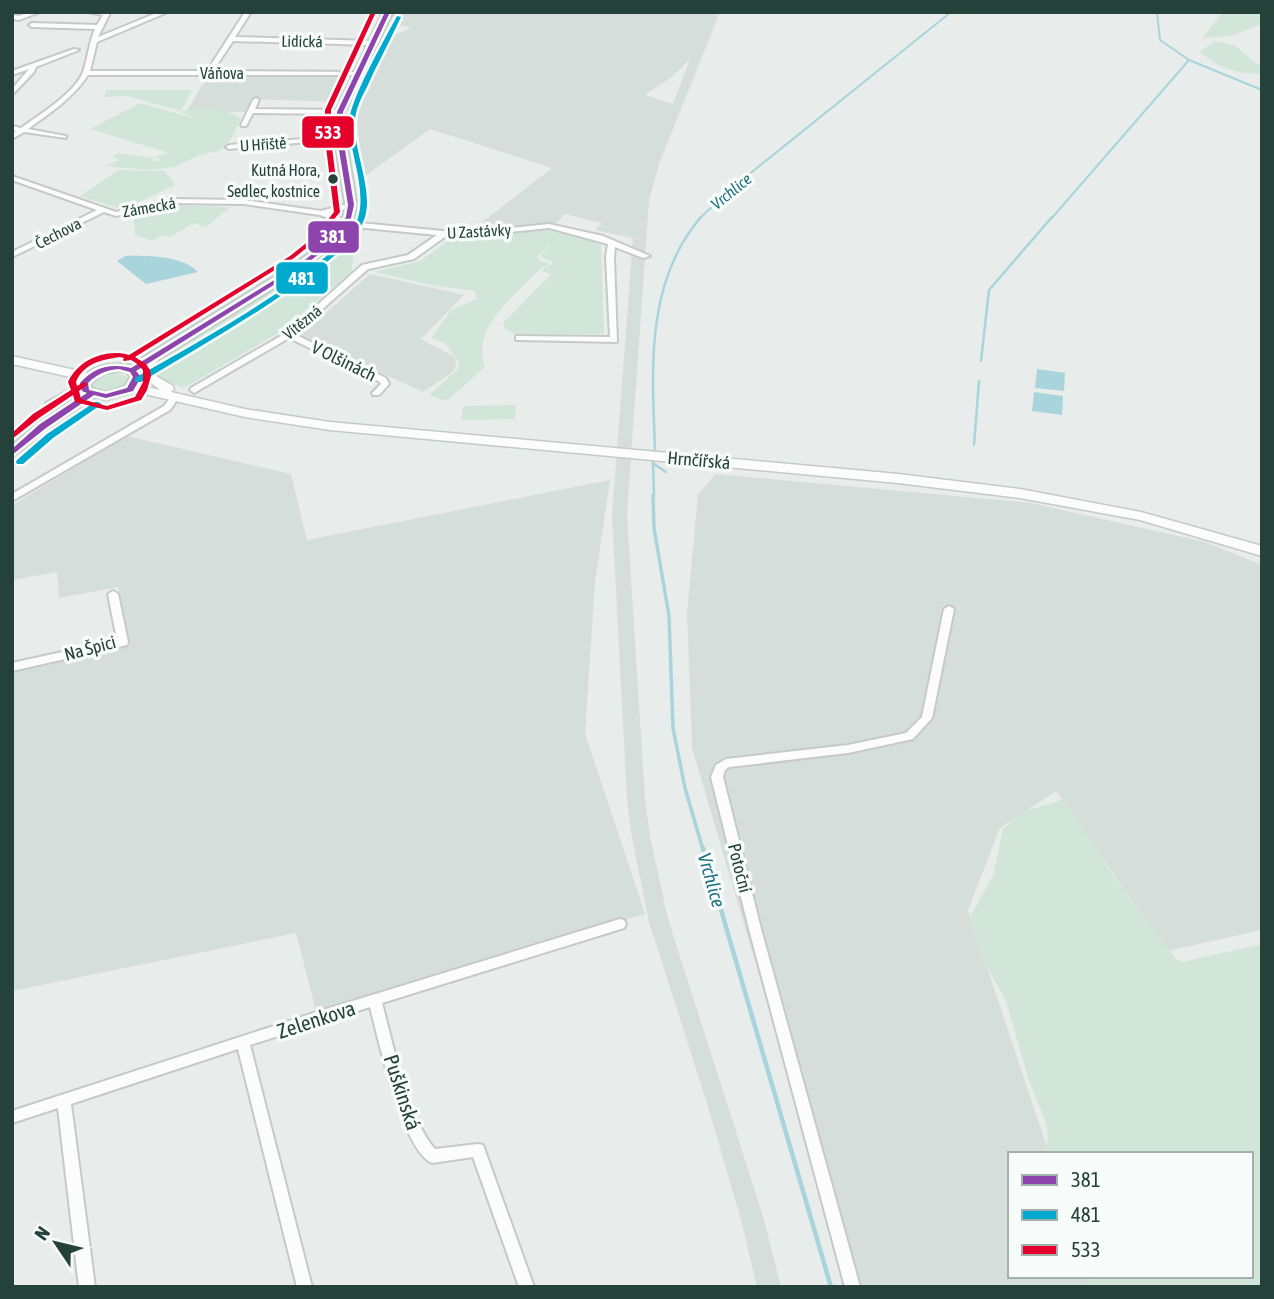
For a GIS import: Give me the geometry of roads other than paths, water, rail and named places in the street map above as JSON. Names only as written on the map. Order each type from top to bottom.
[{"type":"main road","points":[[14,449],[111,368],[132,370],[307,262],[326,246],[346,223],[351,205],[340,138],[340,112],[388,12]]},
{"type":"main road","points":[[157,354],[146,370],[148,378],[181,399]]},
{"type":"main road","points":[[12,360],[115,395],[132,387],[137,376],[132,370]]},
{"type":"main road","name":"Hrnčířská","points":[[132,387],[260,415],[330,426],[954,482],[1041,494],[1170,523],[1262,551]]},
{"type":"street","points":[[12,16],[20,12]]},
{"type":"street","points":[[12,16],[19,18],[37,12]]},
{"type":"street","points":[[12,137],[68,96],[86,73],[99,27],[107,13],[90,12]]},
{"type":"street","points":[[96,40],[165,12]]},
{"type":"street","points":[[209,73],[248,12]]},
{"type":"street","points":[[32,25],[99,27]]},
{"type":"street","name":"Lidická","points":[[231,39],[372,43]]},
{"type":"street","points":[[12,73],[76,50]]},
{"type":"street","points":[[12,93],[32,71],[33,65]]},
{"type":"street","name":"Váňova","points":[[86,73],[358,73]]},
{"type":"street","points":[[244,125],[256,100]]},
{"type":"street","points":[[251,111],[340,112]]},
{"type":"street","points":[[12,128],[64,137]]},
{"type":"street","name":"U Hřiště","points":[[229,147],[340,138]]},
{"type":"street","points":[[12,178],[103,210]]},
{"type":"street","name":"Zámecká","points":[[103,210],[116,214],[163,202],[268,204],[321,213],[346,223]]},
{"type":"street","name":"Zámecká","points":[[321,213],[351,205]]},
{"type":"street","name":"Čechova","points":[[12,255],[103,210]]},
{"type":"street","name":"U Zastávky","points":[[346,223],[464,235],[549,226],[612,243],[646,256]]},
{"type":"street","name":"Vítězná","points":[[12,498],[289,335],[365,267],[411,257],[443,234]]},
{"type":"street","points":[[612,243],[610,257],[615,352]]},
{"type":"street","name":"V Olšinách","points":[[289,335],[383,380],[385,384],[376,393]]},
{"type":"street","points":[[519,338],[614,340]]},
{"type":"street","points":[[50,403],[88,386]]},
{"type":"street","name":"Na Špici","points":[[12,667],[123,642],[113,594]]},
{"type":"street","name":"Potoční","points":[[853,1287],[755,929],[717,777],[720,768],[726,763],[848,749],[909,736],[927,718],[949,609]]},
{"type":"street","name":"Zelenkova","points":[[12,1117],[620,924]]},
{"type":"street","name":"Puškinská","points":[[374,1000],[412,1124],[422,1145],[432,1156],[478,1150],[527,1287]]},
{"type":"street","points":[[243,1042],[305,1287]]},
{"type":"street","points":[[64,1101],[87,1287]]},
{"type":"water","points":[[125,256],[153,256],[174,260],[198,272],[146,284],[117,261]]},
{"type":"water","points":[[1037,369],[1065,373],[1064,391],[1035,388]]},
{"type":"water","points":[[1034,392],[1063,396],[1062,415],[1032,411]]},
{"type":"waterway","name":"Vrchlice","points":[[701,217],[732,188],[951,12]]},
{"type":"waterway","points":[[1157,12],[1160,40],[1189,60]]},
{"type":"waterway","points":[[1051,219],[1189,60]]},
{"type":"waterway","points":[[1189,60],[1262,90]]},
{"type":"waterway","name":"Vrchlice","points":[[655,449],[653,358],[661,298],[670,269],[683,242],[701,217]]},
{"type":"waterway","points":[[981,361],[989,290],[1052,217]]},
{"type":"waterway","points":[[974,445],[979,381]]},
{"type":"waterway","name":"Vrchlice","points":[[653,462],[654,496]]},
{"type":"waterway","points":[[654,464],[666,472]]},
{"type":"waterway","name":"Vrchlice","points":[[653,495],[654,528],[669,616],[673,728],[685,788],[703,850]]},
{"type":"waterway","name":"Vrchlice","points":[[703,848],[831,1287]]},
{"type":"place","name":"Kutná Hora, Sedlec, kostnice","points":[[333,179]]}]
